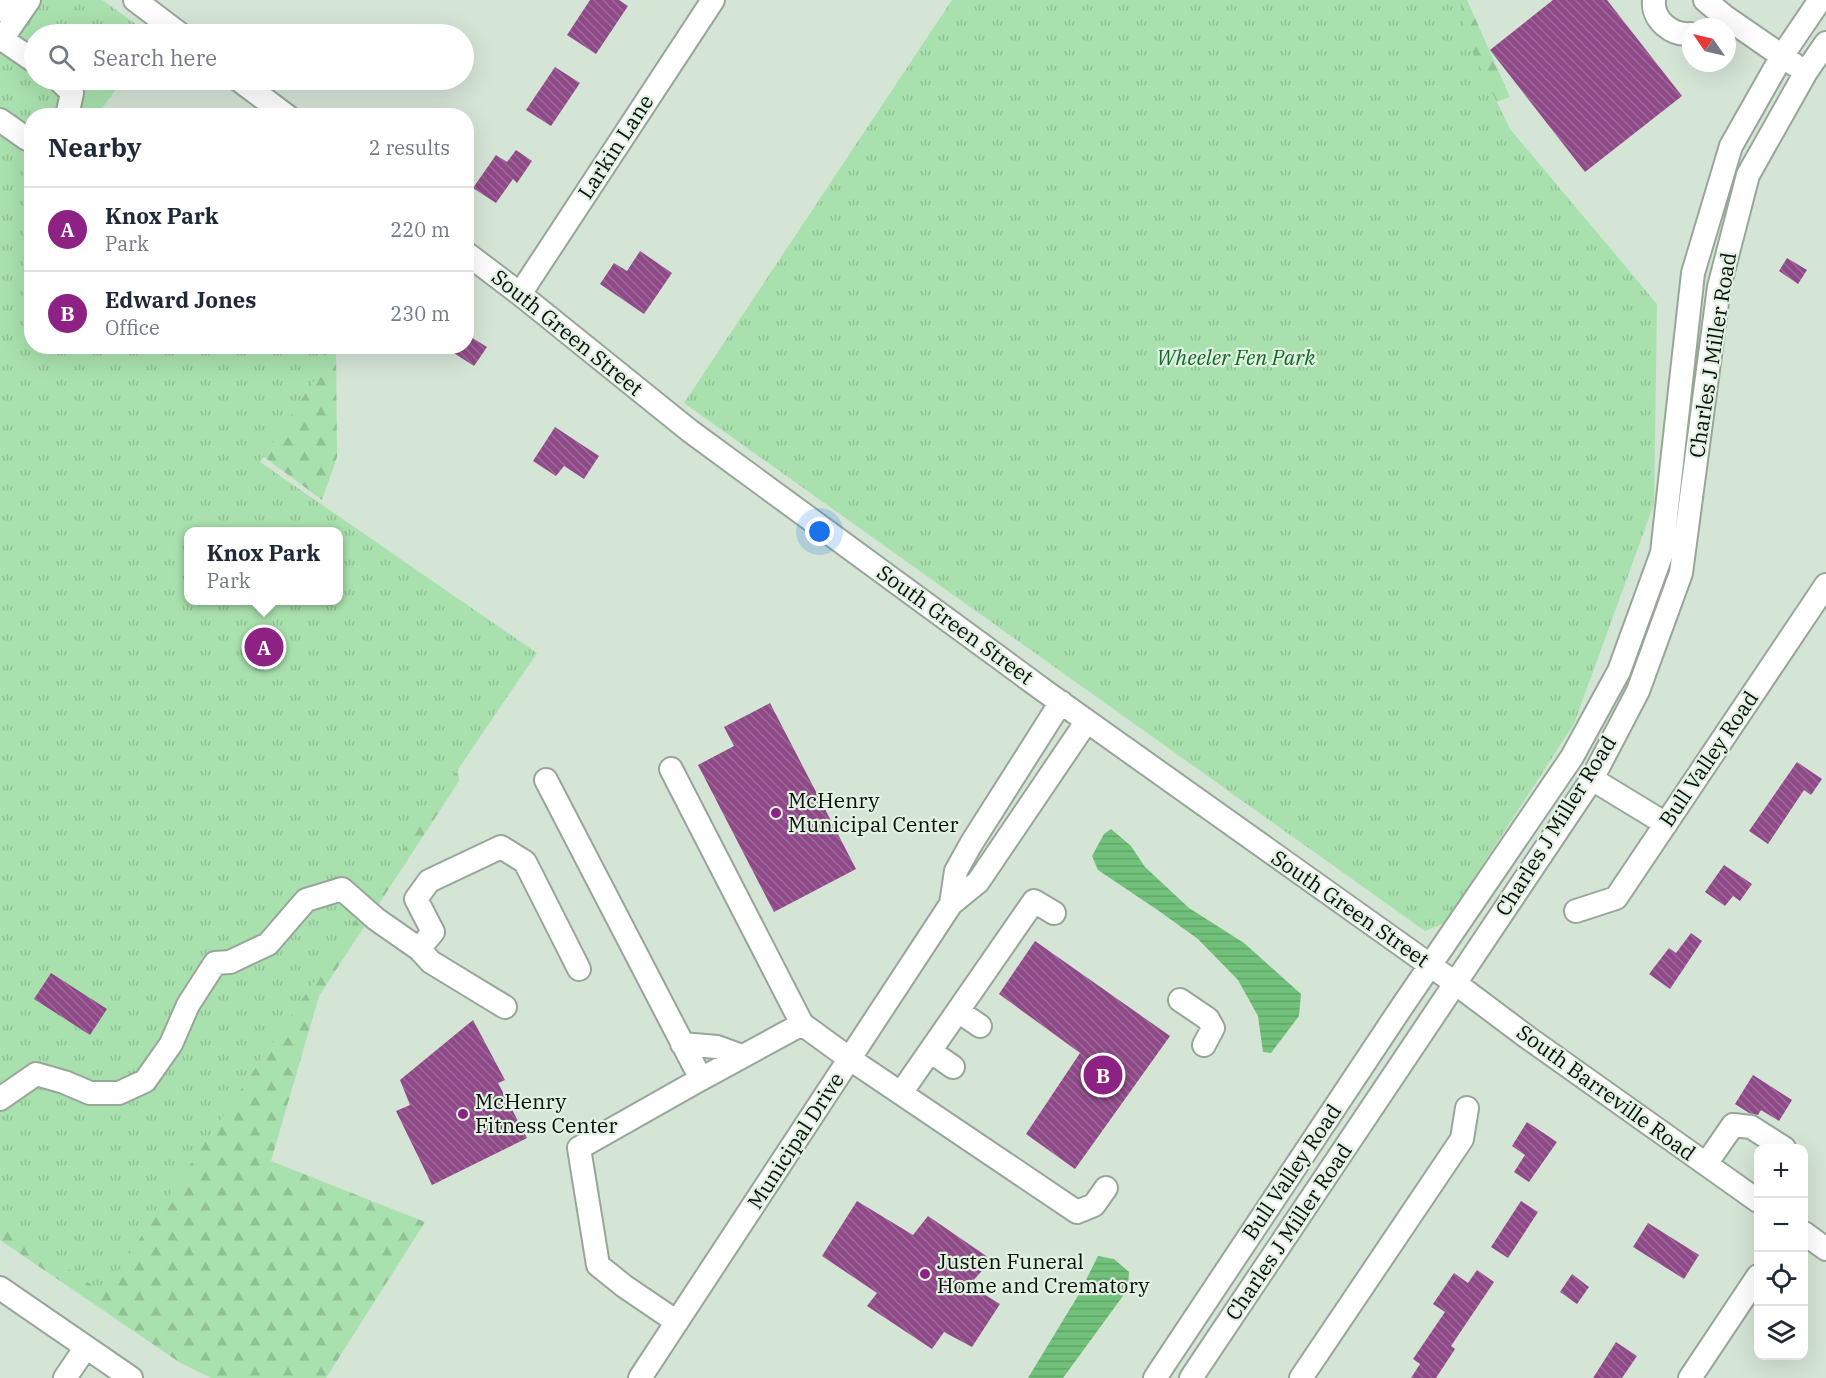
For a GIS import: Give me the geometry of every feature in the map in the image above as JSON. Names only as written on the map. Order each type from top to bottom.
[{"type":"street","points":[[0,10],[7,0]]},
{"type":"street","points":[[24,55],[1,41],[29,0]]},
{"type":"street","points":[[135,0],[167,24]]},
{"type":"street","name":"Larkin Lane","points":[[520,294],[713,0]]},
{"type":"street","points":[[1654,0],[1655,12],[1664,25],[1682,34]]},
{"type":"street","name":"Charles J Miller Road","points":[[1430,966],[1572,757],[1619,671],[1662,553],[1692,273],[1731,146],[1782,56],[1820,0]]},
{"type":"street","points":[[1718,11],[1806,72]]},
{"type":"street","name":"Charles J Miller Road","points":[[1191,1378],[1592,779],[1638,691],[1681,573],[1719,287],[1748,175],[1806,72],[1826,43]]},
{"type":"street","points":[[69,90],[72,93],[69,108]]},
{"type":"street","points":[[252,90],[276,108]]},
{"type":"street","points":[[0,120],[24,137]]},
{"type":"street","name":"South Green Street","points":[[474,260],[520,294],[681,424],[1087,721],[1455,983]]},
{"type":"street","name":"Bull Valley Road","points":[[1576,912],[1616,898],[1826,585]]},
{"type":"street","name":"Municipal Drive","points":[[951,904],[956,871],[1061,702]]},
{"type":"street","name":"Municipal Drive","points":[[640,1378],[951,904],[978,882],[1087,721]]},
{"type":"street","points":[[671,769],[802,1024],[850,1059],[1077,1212],[1094,1205],[1106,1188]]},
{"type":"street","points":[[1592,779],[1666,824]]},
{"type":"street","points":[[546,780],[701,1078]]},
{"type":"street","points":[[419,949],[433,932],[416,899],[429,881],[501,847],[525,862],[579,969]]},
{"type":"street","points":[[0,1099],[36,1074],[90,1093],[119,1093],[145,1081],[171,1044],[188,1005],[215,963],[230,962],[268,944],[306,900],[342,889],[376,919],[419,949],[431,962],[505,1007]]},
{"type":"street","points":[[901,1093],[1034,901],[1054,913]]},
{"type":"street","name":"Bull Valley Road","points":[[1155,1378],[1430,966]]},
{"type":"street","name":"South Barreville Road","points":[[1455,983],[1754,1198]]},
{"type":"street","points":[[1180,1000],[1208,1018],[1213,1028],[1204,1045]]},
{"type":"street","points":[[958,1011],[980,1026]]},
{"type":"street","points":[[677,1322],[624,1286],[598,1265],[579,1148],[701,1078],[802,1024]]},
{"type":"street","points":[[682,1044],[705,1044],[742,1056]]},
{"type":"street","points":[[930,1051],[953,1067]]},
{"type":"street","points":[[1301,1378],[1462,1139],[1467,1108]]},
{"type":"street","points":[[1706,1164],[1733,1125],[1751,1126],[1777,1144]]},
{"type":"street","points":[[1808,1236],[1826,1249]]},
{"type":"street","points":[[1690,1378],[1754,1282]]},
{"type":"street","points":[[0,1288],[130,1378]]},
{"type":"street","points":[[65,1378],[86,1347]]},
{"type":"green space","points":[[0,0],[102,0],[136,24],[24,24],[24,90],[116,90],[102,108],[24,108],[24,354],[322,354],[329,358],[260,462],[537,653],[103,1293],[0,1221]]},
{"type":"green space","name":"Wheeler Fen Park","points":[[952,0],[1460,0],[1468,43],[1510,129],[1657,304],[1654,504],[1574,724],[1445,923],[1425,931],[684,403]]},
{"type":"green space","points":[[1411,0],[1467,0],[1510,97],[1462,114]]},
{"type":"green space","points":[[33,354],[336,354],[337,457],[322,500],[237,437],[45,438]]},
{"type":"green space","points":[[455,729],[459,781],[319,996],[271,1161],[425,1222],[326,1378],[211,1378],[179,1362],[0,1240],[0,1033]]},
{"type":"shaded area","points":[[1111,829],[1131,846],[1145,867],[1189,908],[1244,943],[1301,994],[1299,1016],[1271,1053],[1263,1052],[1258,1016],[1238,980],[1198,939],[1098,870],[1092,856],[1104,834]]},
{"type":"shaded area","points":[[1098,1256],[1114,1259],[1129,1272],[1128,1289],[1063,1378],[1028,1378],[1079,1294]]},
{"type":"building","points":[[590,0],[619,0],[628,6],[596,54],[567,35]]},
{"type":"building","points":[[1553,0],[1607,0],[1682,96],[1585,172],[1490,50]]},
{"type":"building","points":[[555,67],[580,83],[551,126],[526,110]]},
{"type":"building","points":[[516,150],[532,161],[517,183],[513,179],[496,203],[474,187],[496,155],[507,162]]},
{"type":"building","points":[[640,251],[672,273],[644,314],[600,284],[614,263],[627,271]]},
{"type":"building","points":[[1787,258],[1807,270],[1798,284],[1779,271]]},
{"type":"building","points":[[474,339],[487,347],[474,366],[455,354],[474,354]]},
{"type":"building","points":[[555,427],[599,456],[584,479],[564,466],[556,476],[533,461]]},
{"type":"building","points":[[770,703],[856,869],[774,912],[698,765],[734,746],[724,727]]},
{"type":"building","points":[[1797,762],[1822,779],[1811,795],[1804,790],[1768,844],[1749,831]]},
{"type":"building","points":[[1724,865],[1752,884],[1740,901],[1733,896],[1725,906],[1705,892]]},
{"type":"building","points":[[1691,933],[1702,941],[1670,989],[1649,974],[1669,948],[1676,953]]},
{"type":"building","points":[[1035,941],[1170,1036],[1075,1169],[1026,1134],[1080,1053],[999,994]]},
{"type":"building","points":[[51,973],[107,1009],[90,1035],[34,999]]},
{"type":"building","points":[[473,1020],[505,1080],[498,1083],[527,1138],[432,1185],[396,1111],[410,1105],[400,1080]]},
{"type":"building","points":[[1753,1075],[1792,1100],[1779,1121],[1761,1110],[1758,1115],[1749,1113],[1735,1104]]},
{"type":"building","points":[[1527,1122],[1557,1142],[1529,1182],[1514,1172],[1525,1155],[1512,1146]]},
{"type":"building","points":[[857,1201],[913,1235],[928,1216],[992,1260],[969,1285],[1000,1304],[972,1347],[944,1332],[932,1349],[867,1306],[877,1293],[822,1256]]},
{"type":"building","points":[[1521,1201],[1538,1212],[1508,1258],[1491,1247]]},
{"type":"building","points":[[1648,1223],[1699,1255],[1684,1279],[1633,1247]]},
{"type":"building","points":[[1477,1270],[1494,1282],[1451,1346],[1455,1349],[1436,1378],[1411,1378],[1420,1364],[1413,1359],[1445,1312],[1433,1304],[1454,1273],[1468,1283]]},
{"type":"building","points":[[1572,1274],[1589,1287],[1577,1304],[1560,1292]]},
{"type":"building","points":[[1616,1342],[1637,1356],[1622,1378],[1593,1378]]},
{"type":"place","name":"Knox Park","points":[[264,647]]},
{"type":"place","name":"McHenry Municipal Center","points":[[776,813]]},
{"type":"place","name":"Edward Jones","points":[[1103,1075]]},
{"type":"place","name":"McHenry Fitness Center","points":[[463,1114]]},
{"type":"place","name":"Justen Funeral Home and Crematory","points":[[925,1274]]}]
